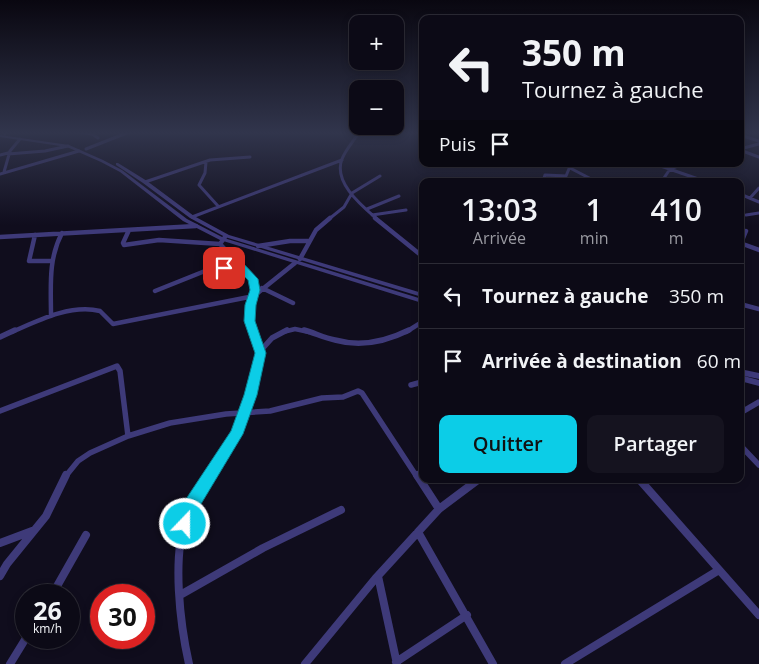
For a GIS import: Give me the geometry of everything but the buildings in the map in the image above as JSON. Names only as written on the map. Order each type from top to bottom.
[{"type":"street","points":[[2,173],[37,163]]},
{"type":"street","points":[[104,163],[121,171],[221,242],[239,266],[253,279],[255,290],[251,305],[250,321],[260,353]]},
{"type":"street","points":[[115,163],[126,168],[192,218],[227,236],[297,261],[419,300]]},
{"type":"street","points":[[145,182],[203,163]]},
{"type":"street","points":[[206,163],[205,173],[200,187],[218,206]]},
{"type":"street","points":[[192,218],[218,206],[334,163]]},
{"type":"street","points":[[342,163],[341,178],[352,194],[366,209],[419,253]]},
{"type":"street","points":[[544,178],[545,175],[566,176],[570,167]]},
{"type":"street","points":[[572,167],[590,178]]},
{"type":"street","points":[[664,167],[696,178]]},
{"type":"street","points":[[664,178],[670,169],[675,167]]},
{"type":"street","points":[[0,337],[50,316],[94,309],[104,314],[110,323],[117,324],[157,317],[185,308],[254,296],[297,261],[316,230],[344,207],[352,194],[380,176]]},
{"type":"street","points":[[750,198],[759,188]]},
{"type":"street","points":[[366,209],[399,196]]},
{"type":"street","points":[[744,196],[759,202]]},
{"type":"street","points":[[372,214],[406,210]]},
{"type":"street","points":[[746,215],[759,213]]},
{"type":"street","points":[[0,237],[196,226]]},
{"type":"street","points":[[130,230],[123,243],[124,246],[132,242],[221,242],[419,294]]},
{"type":"street","points":[[744,236],[746,231]]},
{"type":"street","points":[[50,316],[52,261],[55,247],[62,233]]},
{"type":"street","points":[[35,235],[29,262],[52,261]]},
{"type":"street","points":[[221,242],[227,236]]},
{"type":"street","points":[[257,246],[290,241],[308,241]]},
{"type":"street","points":[[744,244],[759,250]]},
{"type":"street","points":[[155,291],[205,271],[239,266]]},
{"type":"street","points":[[262,288],[293,303]]},
{"type":"street","points":[[744,305],[759,309]]},
{"type":"street","points":[[189,664],[184,637],[182,594],[182,537],[187,512],[230,445],[251,395],[260,353],[267,342],[282,332],[294,329],[306,330],[342,343],[367,343],[389,340],[404,334],[419,324]]},
{"type":"street","points":[[0,412],[45,392],[117,366],[120,371],[128,436]]},
{"type":"street","points":[[744,373],[759,376]]},
{"type":"street","points":[[744,379],[759,383]]},
{"type":"street","points":[[412,385],[419,383]]},
{"type":"street","points":[[0,576],[54,502],[64,478],[78,461],[128,436],[170,424],[226,414],[270,412],[322,398],[343,397],[358,391],[362,393],[419,479]]},
{"type":"street","points":[[744,411],[759,402]]},
{"type":"street","points":[[744,449],[759,465]]},
{"type":"street","points":[[422,483],[439,509]]},
{"type":"street","points":[[305,664],[378,576],[439,509],[474,483]]},
{"type":"street","points":[[642,483],[759,615]]},
{"type":"street","points":[[182,594],[263,548],[341,510]]},
{"type":"street","points":[[0,543],[35,530]]},
{"type":"street","points":[[418,532],[467,615],[493,664]]},
{"type":"street","points":[[58,584],[86,536]]},
{"type":"street","points":[[565,664],[718,570]]},
{"type":"street","points":[[378,576],[396,663],[467,615]]},
{"type":"street","points":[[10,664],[19,649]]},
{"type":"route","points":[[185,524],[187,512],[236,434],[251,395],[260,353],[250,321],[251,305],[255,290],[253,279],[239,266],[224,268]]}]
